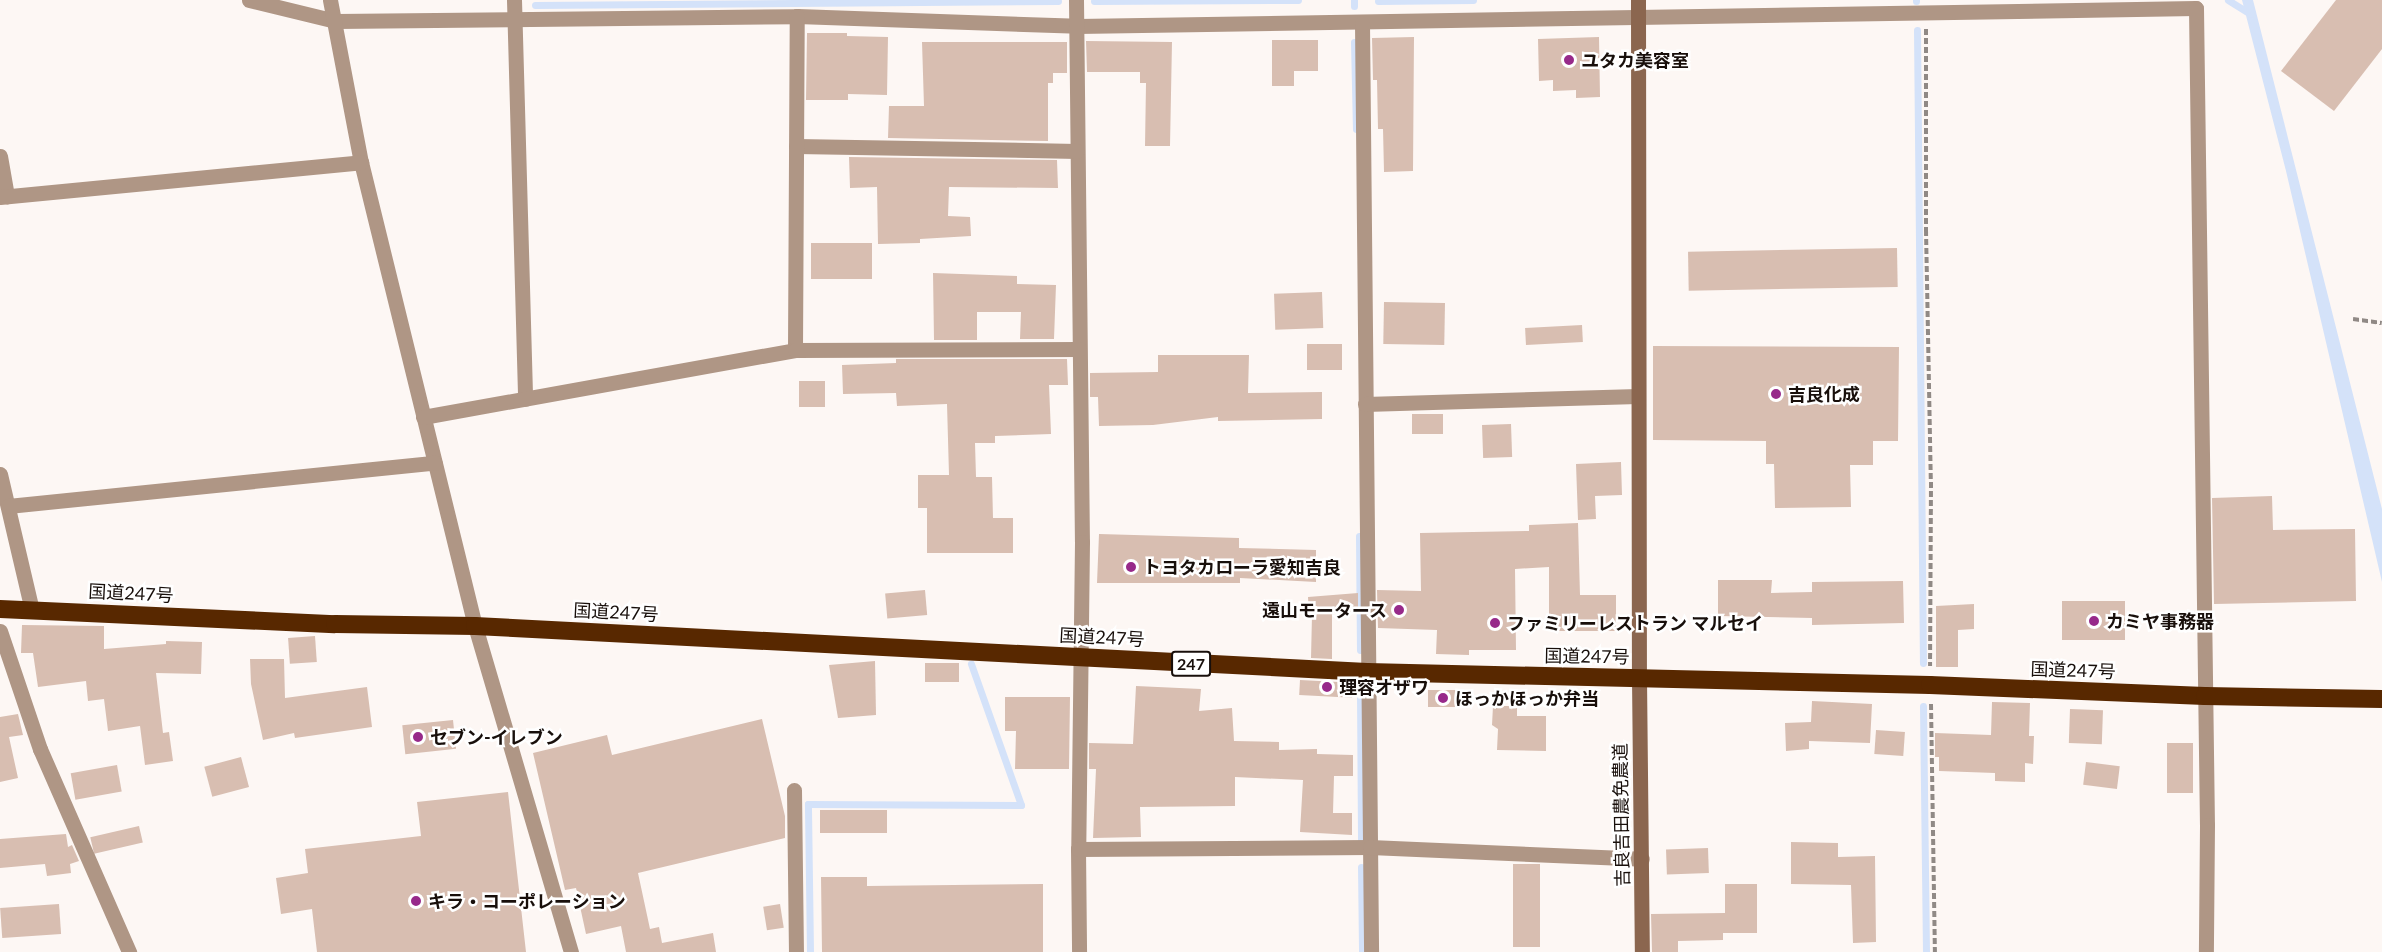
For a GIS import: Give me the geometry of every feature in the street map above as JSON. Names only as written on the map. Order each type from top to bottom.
[{"type":"highway","name":"国道247号","points":[[0,609],[335,624],[475,626],[1367,672],[1930,685],[2205,696],[2382,699]]},
{"type":"street","points":[[249,0],[336,21],[797,16],[1077,26],[1636,19],[2195,4],[2205,696],[2206,952]]},
{"type":"street","points":[[330,0],[336,21],[361,162],[475,626],[571,952]]},
{"type":"street","points":[[514,0],[525,399]]},
{"type":"street","points":[[1076,0],[1083,657],[1077,849],[1079,952]]},
{"type":"street","name":"吉良吉田農免農道","points":[[1638,0],[1636,19],[1640,234],[1638,396],[1642,952]]},
{"type":"street","points":[[795,350],[797,16]]},
{"type":"street","points":[[1362,23],[1371,952]]},
{"type":"street","points":[[796,146],[1077,151]]},
{"type":"street","points":[[0,156],[3,197],[361,162]]},
{"type":"street","points":[[423,417],[795,350],[1079,349]]},
{"type":"street","points":[[1365,404],[1638,396]]},
{"type":"street","points":[[8,506],[435,463]]},
{"type":"street","points":[[0,474],[32,610]]},
{"type":"street","points":[[0,631],[40,749],[129,952]]},
{"type":"street","points":[[794,790],[796,952]]},
{"type":"street","points":[[1077,849],[1370,847],[1642,859]]},
{"type":"path","points":[[1926,12],[1926,230],[1932,482],[1930,685],[1935,952]]},
{"type":"path","points":[[2353,319],[2382,323]]},
{"type":"water","points":[[2242,0],[2253,0],[2382,509],[2382,582],[2286,171]]},
{"type":"building","points":[[2336,0],[2382,0],[2382,49],[2334,111],[2281,71]]},
{"type":"building","points":[[807,33],[847,33],[847,36],[888,37],[887,95],[848,94],[848,100],[806,100]]},
{"type":"building","points":[[1414,37],[1413,171],[1384,172],[1383,129],[1378,129],[1377,80],[1373,80],[1372,38]]},
{"type":"building","name":"ユタカ美容室","points":[[1599,37],[1600,97],[1576,98],[1576,90],[1553,91],[1553,80],[1539,81],[1538,39]]},
{"type":"building","points":[[1272,40],[1318,40],[1318,71],[1294,71],[1294,86],[1272,86]]},
{"type":"building","points":[[1086,41],[1172,42],[1170,146],[1145,146],[1146,83],[1140,83],[1140,72],[1087,72]]},
{"type":"building","points":[[922,42],[1067,42],[1067,73],[1053,73],[1053,83],[1048,83],[1048,141],[888,138],[889,106],[924,106]]},
{"type":"building","points":[[849,157],[1057,160],[1058,188],[949,187],[948,216],[970,217],[971,236],[920,239],[920,243],[878,244],[877,187],[850,188]]},
{"type":"building","points":[[811,243],[872,243],[872,279],[811,279]]},
{"type":"building","points":[[1897,248],[1898,287],[1689,291],[1688,252]]},
{"type":"building","points":[[933,273],[1017,276],[1017,284],[1056,285],[1054,339],[1020,339],[1021,312],[977,312],[977,340],[934,340]]},
{"type":"building","points":[[1322,292],[1323,328],[1275,330],[1274,294]]},
{"type":"building","points":[[1384,302],[1445,303],[1444,345],[1383,344]]},
{"type":"building","points":[[1582,325],[1583,342],[1526,345],[1525,328]]},
{"type":"building","points":[[1307,344],[1342,344],[1342,370],[1307,370]]},
{"type":"building","name":"吉良化成","points":[[1653,346],[1899,347],[1898,441],[1873,441],[1873,465],[1850,465],[1851,507],[1775,508],[1774,464],[1766,464],[1766,441],[1653,440]]},
{"type":"building","points":[[1158,355],[1249,355],[1248,393],[1322,392],[1322,419],[1218,421],[1218,417],[1153,425],[1099,426],[1098,397],[1090,397],[1090,373],[1158,372]]},
{"type":"building","points":[[896,359],[1067,359],[1068,385],[1049,385],[1051,434],[995,436],[995,443],[975,443],[976,477],[992,477],[993,518],[1013,518],[1013,553],[927,553],[927,508],[918,508],[918,475],[949,475],[947,404],[897,406],[896,393],[843,394],[842,365],[896,363]]},
{"type":"building","points":[[799,381],[825,381],[825,407],[799,407]]},
{"type":"building","points":[[1412,414],[1443,414],[1443,434],[1412,434]]},
{"type":"building","points":[[1511,424],[1512,457],[1483,458],[1482,425]]},
{"type":"building","points":[[1621,462],[1622,495],[1595,496],[1596,519],[1578,520],[1576,464]]},
{"type":"building","points":[[2272,496],[2273,530],[2355,529],[2356,601],[2214,604],[2212,498]]},
{"type":"building","points":[[1578,523],[1580,595],[1616,595],[1616,631],[1549,631],[1549,567],[1515,569],[1516,650],[1469,650],[1469,655],[1436,654],[1437,630],[1378,628],[1377,590],[1421,591],[1420,533],[1529,531],[1529,525]]},
{"type":"building","points":[[1099,534],[1239,538],[1239,548],[1316,550],[1316,582],[1240,578],[1240,583],[1097,583]]},
{"type":"building","points":[[1718,580],[1772,580],[1771,593],[1812,592],[1812,582],[1903,581],[1904,623],[1812,625],[1812,618],[1718,616]]},
{"type":"building","points":[[925,590],[927,615],[887,618],[885,593]]},
{"type":"building","points":[[1358,593],[1358,611],[1332,613],[1332,659],[1311,658],[1312,615],[1309,615],[1308,597]]},
{"type":"building","name":"カミヤ事務器","points":[[2062,601],[2125,601],[2125,640],[2062,640]]},
{"type":"building","points":[[1974,604],[1974,629],[1958,630],[1958,667],[1936,667],[1936,606]]},
{"type":"building","points":[[22,625],[104,626],[104,649],[166,644],[166,641],[202,642],[201,674],[156,673],[163,733],[169,732],[173,761],[145,765],[140,726],[108,731],[104,699],[88,701],[86,681],[38,687],[33,653],[21,653]]},
{"type":"building","points":[[315,636],[317,662],[290,664],[288,638]]},
{"type":"building","points":[[250,659],[284,659],[285,698],[367,687],[372,727],[295,738],[294,733],[263,740],[251,684]]},
{"type":"building","points":[[875,661],[876,715],[838,718],[829,665]]},
{"type":"building","points":[[925,663],[959,663],[959,682],[925,682]]},
{"type":"building","points":[[1300,680],[1353,683],[1352,698],[1299,695]]},
{"type":"building","points":[[1136,686],[1201,689],[1199,711],[1232,708],[1234,741],[1279,742],[1279,750],[1317,749],[1317,754],[1353,755],[1353,776],[1334,776],[1333,813],[1352,813],[1352,835],[1300,832],[1303,780],[1235,777],[1235,806],[1140,807],[1141,837],[1093,838],[1096,769],[1089,769],[1089,743],[1133,744]]},
{"type":"building","name":"ほっかほっか弁当","points":[[1428,690],[1458,690],[1458,707],[1428,707]]},
{"type":"building","points":[[1005,697],[1070,697],[1069,769],[1015,769],[1016,731],[1005,731]]},
{"type":"building","points":[[1812,701],[1872,704],[1870,743],[1809,741],[1809,749],[1786,751],[1785,723],[1811,722]]},
{"type":"building","points":[[1992,702],[2030,703],[2029,736],[2034,736],[2033,764],[2025,763],[2025,782],[1995,781],[1995,773],[1939,771],[1939,757],[1935,757],[1935,733],[1991,735]]},
{"type":"building","points":[[1493,706],[1517,706],[1517,716],[1546,716],[1546,751],[1497,750],[1498,729],[1492,725]]},
{"type":"building","points":[[2070,709],[2103,710],[2102,744],[2069,743]]},
{"type":"building","points":[[18,714],[23,735],[9,737],[18,778],[0,782],[0,717]]},
{"type":"building","points":[[762,719],[785,816],[785,838],[638,873],[650,929],[659,927],[662,943],[713,933],[716,952],[626,952],[621,926],[586,934],[576,888],[565,890],[533,753],[607,735],[612,755]]},
{"type":"building","points":[[453,720],[456,749],[405,754],[402,725]]},
{"type":"building","points":[[1876,730],[1905,732],[1903,756],[1874,754]]},
{"type":"building","points":[[2167,743],[2193,743],[2193,793],[2167,793]]},
{"type":"building","points":[[241,757],[249,787],[212,797],[204,767]]},
{"type":"building","points":[[2086,762],[2120,766],[2117,789],[2083,785]]},
{"type":"building","points":[[117,765],[122,792],[75,800],[71,773]]},
{"type":"building","name":"キラ・コーポレーション","points":[[508,792],[526,952],[317,952],[312,909],[281,914],[276,878],[308,873],[305,849],[421,836],[417,802]]},
{"type":"building","points":[[820,810],[887,810],[887,833],[820,833]]},
{"type":"building","points":[[139,826],[143,843],[94,854],[90,837]]},
{"type":"building","points":[[66,834],[68,847],[72,845],[79,861],[70,864],[71,873],[47,876],[45,864],[0,868],[0,839]]},
{"type":"building","points":[[1791,842],[1838,843],[1838,857],[1875,856],[1876,942],[1853,943],[1851,885],[1791,884]]},
{"type":"building","points":[[1708,848],[1709,873],[1667,874],[1666,849]]},
{"type":"building","points":[[1513,864],[1540,864],[1540,947],[1513,947]]},
{"type":"building","points":[[821,877],[867,877],[867,886],[1043,884],[1043,952],[822,952]]},
{"type":"building","points":[[1725,884],[1757,884],[1757,933],[1723,933],[1723,940],[1678,941],[1678,952],[1652,952],[1651,914],[1725,913]]},
{"type":"building","points":[[59,904],[61,934],[2,938],[0,908]]},
{"type":"building","points":[[780,904],[784,928],[767,930],[763,907]]},
{"type":"waterway","points":[[1094,1],[1298,0]]},
{"type":"waterway","points":[[1354,0],[1354,6]]},
{"type":"waterway","points":[[1378,1],[1473,0]]},
{"type":"waterway","points":[[2228,0],[2250,14]]},
{"type":"waterway","points":[[535,5],[1058,1]]},
{"type":"waterway","points":[[1917,30],[1923,663]]},
{"type":"waterway","points":[[1354,42],[1356,129]]},
{"type":"waterway","points":[[1359,536],[1360,650]]},
{"type":"waterway","points":[[810,952],[808,804],[1021,805],[971,664]]},
{"type":"waterway","points":[[1360,693],[1361,843]]},
{"type":"waterway","points":[[1923,706],[1926,952]]},
{"type":"waterway","points":[[1361,867],[1362,952]]},
{"type":"place","name":"ユタカ美容室","points":[[1569,60]]},
{"type":"place","name":"吉良化成","points":[[1776,394]]},
{"type":"place","name":"トヨタカローラ愛知吉良","points":[[1131,567]]},
{"type":"place","name":"遠山モータース","points":[[1399,610]]},
{"type":"place","name":"カミヤ事務器","points":[[2094,621]]},
{"type":"place","name":"ファミリーレストラン マルセイ","points":[[1495,623]]},
{"type":"place","name":"理容オザワ","points":[[1327,687]]},
{"type":"place","name":"ほっかほっか弁当","points":[[1443,698]]},
{"type":"place","name":"セブン-イレブン","points":[[418,737]]},
{"type":"place","name":"キラ・コーポレーション","points":[[416,901]]}]
